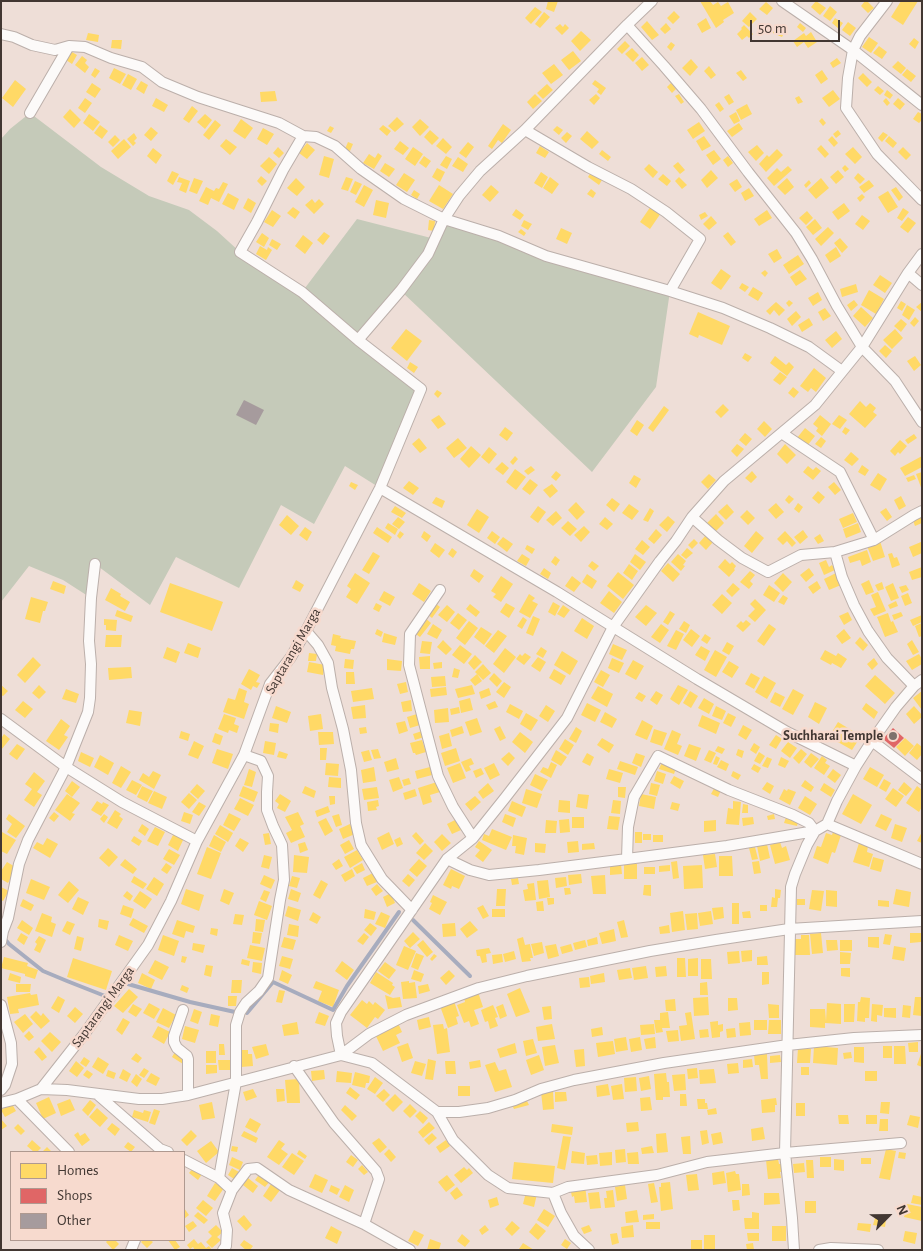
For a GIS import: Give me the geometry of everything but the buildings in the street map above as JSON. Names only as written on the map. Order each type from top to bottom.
[{"type":"street","points":[[358,340],[401,290],[428,254],[444,219],[459,196],[480,171],[525,130],[652,1]]},
{"type":"street","points":[[782,1],[853,50],[922,104]]},
{"type":"street","points":[[887,1],[860,36],[853,50],[848,78],[846,108],[877,154],[922,200]]},
{"type":"street","points":[[627,25],[700,109],[796,233],[862,347],[895,381],[922,422]]},
{"type":"street","points":[[1,34],[14,37],[32,45],[54,50],[69,46],[85,47],[111,58],[142,67],[162,82],[198,97],[278,123],[303,136],[316,137],[335,146],[361,169],[404,199],[444,219],[500,236],[546,256],[723,308],[809,347],[842,371]]},
{"type":"street","points":[[30,113],[69,46]]},
{"type":"street","points":[[525,130],[588,167],[631,189],[666,212],[700,239],[670,291]]},
{"type":"street","name":"Saptarangi Marga","points":[[1,1102],[17,1099],[41,1089],[85,1034],[148,945],[171,901],[197,841],[244,755],[270,684],[291,657],[306,631],[380,488],[421,389],[358,340],[302,292],[240,252],[303,136]]},
{"type":"street","points":[[341,1055],[336,1023],[341,1012],[447,859],[473,838],[567,718],[613,627],[660,561],[692,517],[724,481],[815,405],[862,347],[922,254]]},
{"type":"street","points":[[908,273],[922,285]]},
{"type":"street","points":[[782,434],[840,472],[874,540]]},
{"type":"street","points":[[380,488],[499,557],[787,732],[856,766]]},
{"type":"street","points":[[692,517],[742,558],[768,572],[801,555],[835,552],[874,540],[922,511]]},
{"type":"street","points":[[447,859],[470,870],[490,875],[726,846],[815,831],[827,824],[837,801],[872,741],[918,683],[888,658],[868,631],[842,577],[835,552]]},
{"type":"street","points":[[1,942],[20,864],[28,840],[66,767],[88,712],[90,698],[91,598],[94,564]]},
{"type":"street","points":[[440,590],[410,634],[409,666],[438,776],[453,807],[473,838]]},
{"type":"street","points":[[306,631],[318,645],[328,663],[332,688],[343,729],[356,823],[361,845],[382,879],[412,910]]},
{"type":"street","points":[[1,719],[66,767],[122,802],[197,841]]},
{"type":"street","points":[[872,741],[922,779]]},
{"type":"street","points":[[219,1178],[236,1082],[236,1025],[240,1012],[246,1003],[259,991],[268,978],[284,880],[282,845],[267,810],[266,792],[268,776],[261,761],[244,755]]},
{"type":"street","points":[[627,858],[628,826],[634,797],[658,756],[729,790],[793,815],[809,823],[815,831]]},
{"type":"street","points":[[827,824],[922,864]]},
{"type":"street","points":[[794,1250],[785,1154],[791,887],[804,852],[815,831]]},
{"type":"street","points":[[41,1089],[162,1099],[188,1095],[341,1055],[369,1034],[406,1015],[479,988],[527,976],[650,951],[789,930],[922,921]]},
{"type":"street","points":[[1,1005],[11,1043],[12,1064],[5,1085],[1,1090]]},
{"type":"street","points":[[183,1010],[174,1036],[174,1042],[188,1059],[188,1095]]},
{"type":"street","points":[[438,1112],[459,1112],[488,1108],[515,1100],[541,1089],[574,1080],[664,1063],[788,1045],[854,1038],[922,1035]]},
{"type":"street","points":[[341,1055],[372,1063],[438,1112],[453,1140],[488,1175],[508,1188],[553,1193],[568,1187],[657,1174],[707,1162],[901,1144]]},
{"type":"street","points":[[294,1066],[334,1123],[376,1171],[379,1179],[364,1224]]},
{"type":"street","points":[[97,1094],[160,1148],[166,1151]]},
{"type":"street","points":[[17,1099],[68,1151]]},
{"type":"street","points":[[185,1161],[219,1178],[232,1190]]},
{"type":"street","points":[[222,1250],[226,1246],[227,1230],[223,1213],[232,1190],[248,1169],[257,1168],[289,1190],[364,1224],[410,1250]]},
{"type":"street","points":[[553,1193],[574,1236],[589,1250]]},
{"type":"street","points":[[819,1250],[831,1248],[878,1250]]},
{"type":"green space","points":[[30,113],[101,167],[149,196],[189,210],[217,231],[240,252],[302,292],[357,219],[435,239],[444,219],[670,291],[656,387],[592,472],[401,291],[358,340],[421,389],[380,488],[345,466],[314,524],[281,505],[239,588],[176,557],[150,605],[95,564],[91,598],[63,580],[29,566],[1,602],[1,139]]},
{"type":"waterway","points":[[247,1013],[273,982],[333,1010],[347,986],[399,912]]},
{"type":"waterway","points":[[413,920],[470,976]]},
{"type":"waterway","points":[[4,938],[43,971],[105,996]]},
{"type":"waterway","points":[[128,984],[190,1002],[235,1012]]},
{"type":"place","name":"Suchharai Temple","points":[[893,736]]}]
